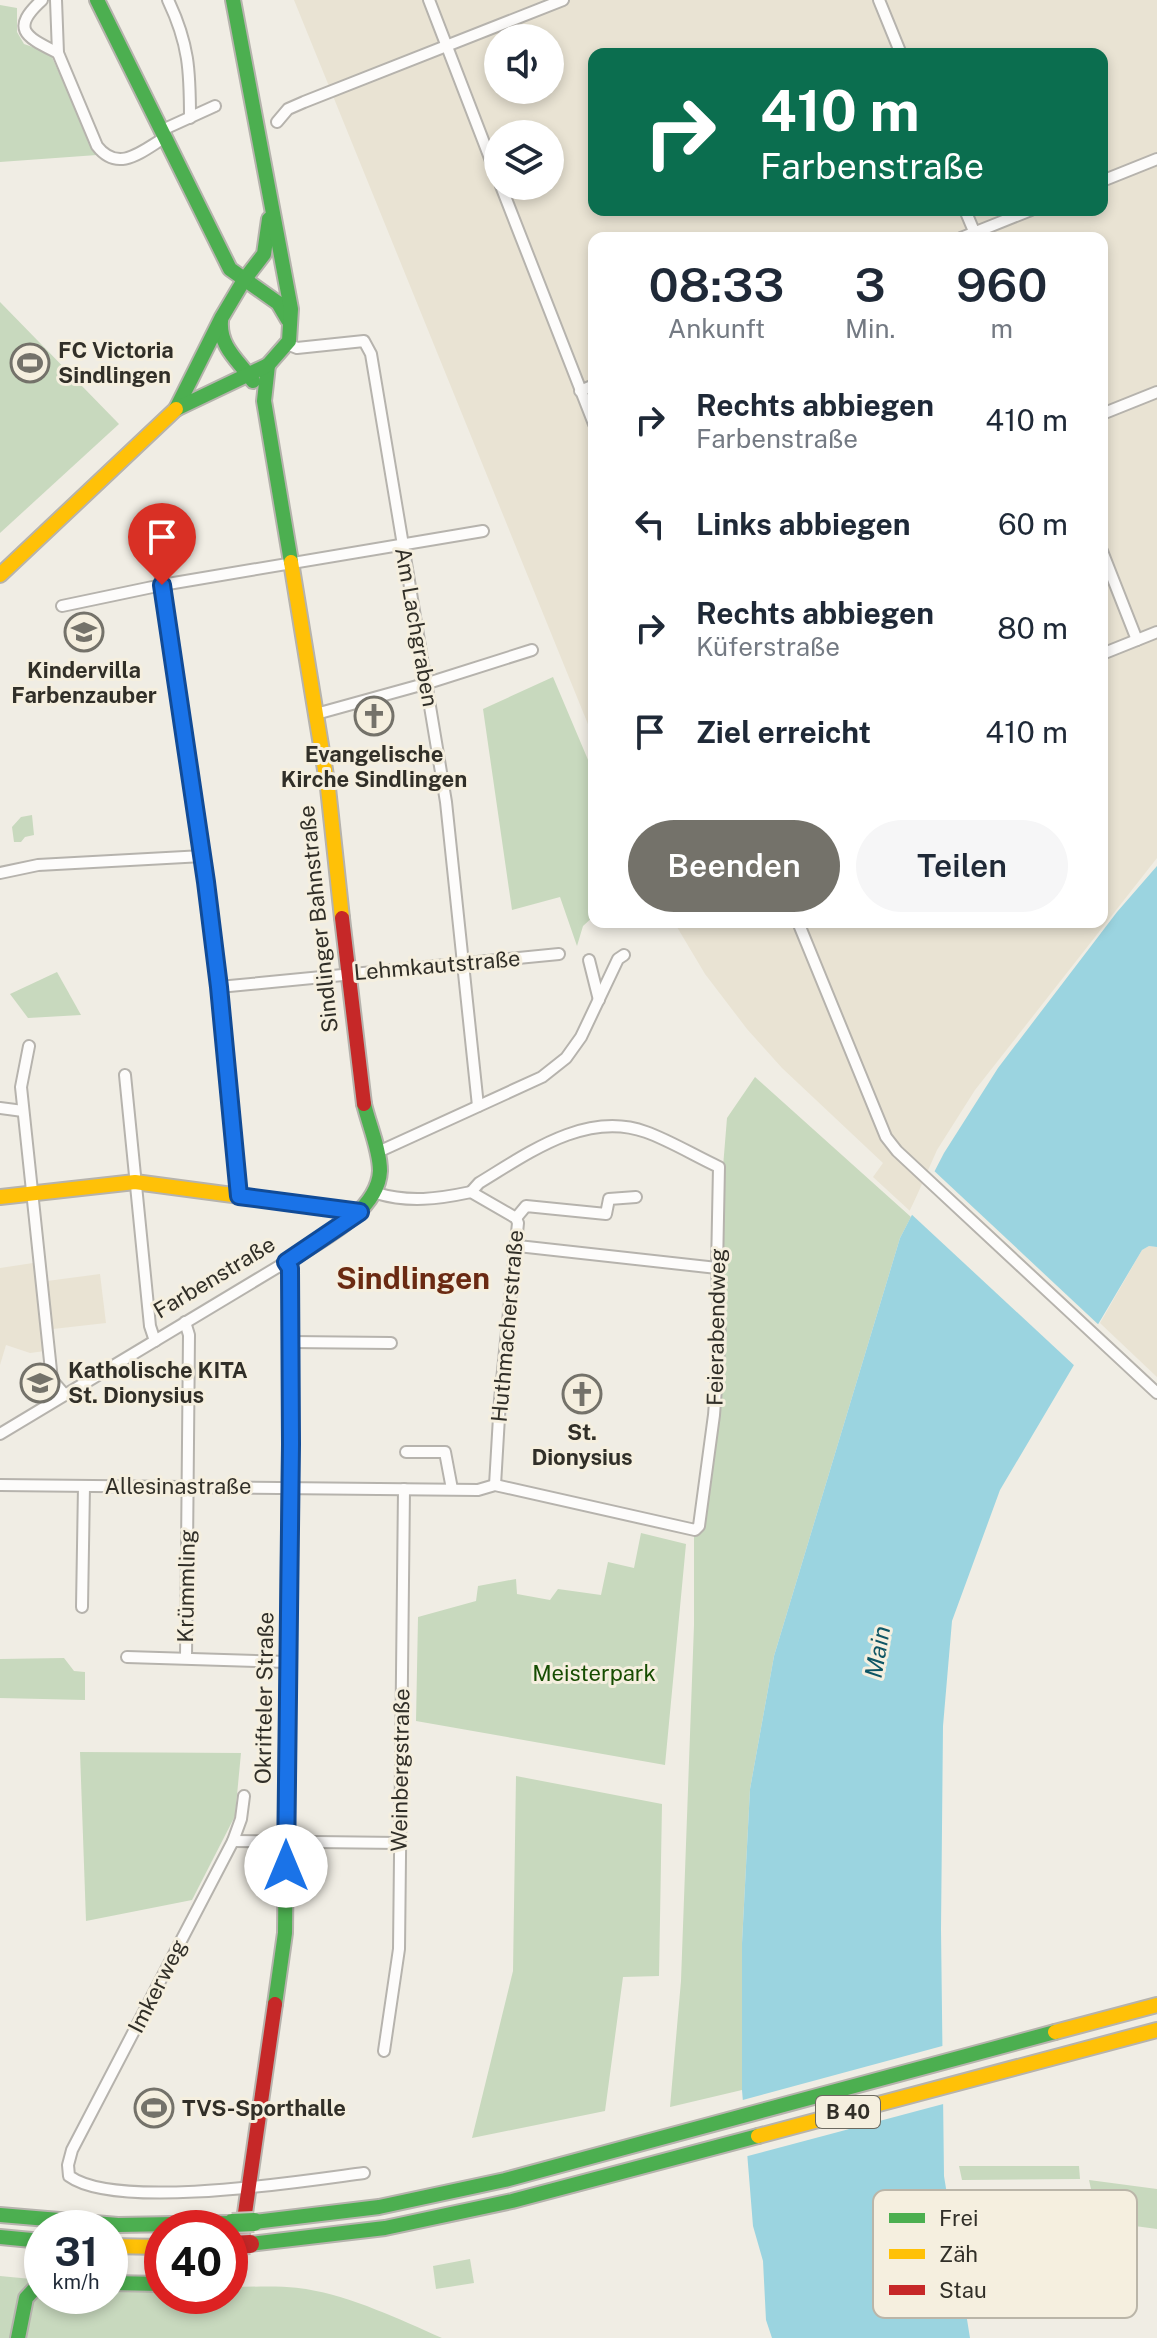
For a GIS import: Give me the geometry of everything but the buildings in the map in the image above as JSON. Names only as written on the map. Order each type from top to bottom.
[{"type":"main road","points":[[97,0],[227,264],[234,273],[272,297],[286,312],[289,336]]},
{"type":"main road","points":[[0,575],[176,409],[270,362],[289,336],[291,309],[233,0]]},
{"type":"main road","points":[[176,409],[225,312],[266,248],[269,191]]},
{"type":"main road","points":[[270,362],[249,364],[233,356],[221,337],[225,312],[248,295],[272,297]]},
{"type":"main road","name":"Sindlinger Bahnstraße","points":[[233,356],[249,373],[263,396]]},
{"type":"main road","name":"Sindlinger Bahnstraße","points":[[270,362],[263,396],[328,788],[363,1105],[378,1152]]},
{"type":"main road","points":[[376,1193],[380,1173],[378,1152]]},
{"type":"main road","points":[[0,1197],[135,1182],[360,1212]]},
{"type":"main road","name":"Farbenstraße","points":[[286,1262],[360,1212],[376,1193]]},
{"type":"main road","name":"Okrifteler Straße","points":[[244,2210],[285,1933],[291,1487],[290,1268],[286,1262]]},
{"type":"main road","name":"B 40","points":[[0,2215],[118,2225],[232,2223],[379,2207],[612,2153],[1157,2005]]},
{"type":"main road","name":"B 40","points":[[248,2244],[345,2234],[426,2221],[614,2175],[1157,2030]]},
{"type":"main road","points":[[0,2237],[24,2239]]},
{"type":"main road","points":[[18,2338],[24,2304]]},
{"type":"street","points":[[42,0],[27,13],[24,27],[33,40],[58,53]]},
{"type":"street","points":[[56,0],[58,53],[97,146],[104,155],[122,160],[136,155],[162,134],[215,106]]},
{"type":"street","points":[[168,0],[187,48],[190,118]]},
{"type":"street","points":[[429,0],[484,142]]},
{"type":"street","points":[[277,122],[288,109],[304,102],[563,0]]},
{"type":"street","points":[[879,0],[899,48]]},
{"type":"street","points":[[1108,179],[1157,159]]},
{"type":"street","points":[[506,200],[588,410]]},
{"type":"street","points":[[982,232],[1018,216]]},
{"type":"street","name":"Am Lachgraben","points":[[289,336],[297,348],[364,341],[371,354],[446,802],[478,1106]]},
{"type":"street","points":[[580,391],[588,388]]},
{"type":"street","points":[[1108,412],[1157,392]]},
{"type":"street","points":[[62,606],[162,585],[483,531]]},
{"type":"street","points":[[155,539],[203,856],[239,1196]]},
{"type":"street","points":[[1108,566],[1137,640]]},
{"type":"street","points":[[1108,652],[1157,632]]},
{"type":"street","points":[[316,714],[532,650]]},
{"type":"street","points":[[0,873],[38,865],[203,856]]},
{"type":"street","points":[[800,928],[886,1137],[897,1151],[1157,1393]]},
{"type":"street","name":"Lehmkautstraße","points":[[219,987],[559,954]]},
{"type":"street","points":[[378,1152],[542,1077],[566,1058],[581,1037],[618,959],[624,955]]},
{"type":"street","points":[[589,960],[599,1000]]},
{"type":"street","points":[[29,1046],[21,1087],[31,1193],[52,1380],[65,1395]]},
{"type":"street","points":[[125,1075],[150,1326],[155,1341]]},
{"type":"street","points":[[0,1108],[23,1111]]},
{"type":"street","name":"Feierabendweg","points":[[471,1192],[479,1183],[561,1136],[595,1128],[645,1131],[719,1167],[717,1268],[720,1335],[699,1526],[692,1530]]},
{"type":"street","points":[[376,1193],[409,1199],[435,1199],[471,1192]]},
{"type":"street","name":"Huthmacherstraße","points":[[471,1192],[516,1218],[518,1223],[495,1485]]},
{"type":"street","points":[[516,1218],[526,1206],[606,1214],[609,1199],[636,1197]]},
{"type":"street","points":[[518,1246],[717,1268]]},
{"type":"street","name":"Farbenstraße","points":[[0,1434],[286,1262]]},
{"type":"street","name":"Krümmling","points":[[185,1322],[189,1335],[186,1658]]},
{"type":"street","points":[[291,1342],[391,1343]]},
{"type":"street","points":[[406,1452],[445,1452],[452,1489]]},
{"type":"street","name":"Allesinastraße","points":[[0,1485],[478,1490],[495,1485],[692,1530]]},
{"type":"street","points":[[82,1607],[84,1486]]},
{"type":"street","name":"Weinbergstraße","points":[[384,2051],[399,1949],[404,1489]]},
{"type":"street","points":[[127,1657],[288,1662]]},
{"type":"street","name":"Imkerweg","points":[[244,1796],[241,1819],[233,1841],[72,2150],[68,2165],[69,2176],[91,2187],[135,2191],[247,2189]]},
{"type":"street","points":[[233,1841],[399,1843]]},
{"type":"street","points":[[247,2189],[364,2173]]},
{"type":"shaded area","points":[[294,0],[1157,0],[1157,858],[1108,920],[1108,232],[588,232],[588,724]]},
{"type":"shaded area","points":[[678,928],[1102,928],[975,1090],[937,1150],[910,1211],[873,1177],[883,1163],[782,1068],[705,974]]},
{"type":"shaded area","points":[[1149,1246],[1157,1247],[1157,1377],[1100,1323],[1142,1250]]},
{"type":"shaded area","points":[[33,1263],[45,1351],[30,1353],[6,1345],[0,1365],[0,1268]]},
{"type":"shaded area","points":[[100,1274],[106,1323],[53,1329],[47,1281]]},
{"type":"green space","points":[[0,5],[17,8],[17,32],[24,44],[50,53],[97,155],[0,162]]},
{"type":"green space","name":"FC Victoria Sindlingen","points":[[0,302],[119,424],[0,533]]},
{"type":"green space","points":[[553,677],[588,760],[588,921],[583,926],[577,946],[560,897],[512,910],[483,709]]},
{"type":"green space","points":[[32,815],[34,835],[14,842],[12,827],[21,817]]},
{"type":"green space","points":[[57,972],[81,1015],[28,1018],[10,994]]},
{"type":"green space","points":[[755,1077],[911,1217],[900,1238],[774,1656],[750,1789],[742,1943],[742,2090],[670,2107],[681,1981],[694,1625],[694,1533],[710,1475],[727,1118]]},
{"type":"green space","name":"Meisterpark","points":[[641,1533],[686,1544],[665,1765],[416,1721],[418,1617],[476,1601],[478,1586],[516,1579],[517,1594],[550,1600],[558,1589],[601,1595],[608,1562],[634,1568]]},
{"type":"green space","points":[[64,1658],[74,1671],[85,1672],[85,1700],[0,1698],[0,1659]]},
{"type":"green space","points":[[80,1752],[241,1753],[235,1816],[192,1900],[86,1921]]},
{"type":"green space","points":[[516,1776],[662,1804],[659,1976],[623,1977],[605,2111],[472,2138],[513,1971]]},
{"type":"green space","points":[[959,2166],[1079,2166],[1080,2179],[962,2180]]},
{"type":"green space","points":[[1089,2180],[1157,2189],[1157,2229],[1137,2226],[1137,2190],[1091,2190]]},
{"type":"green space","points":[[470,2259],[474,2283],[436,2289],[433,2266]]},
{"type":"green space","points":[[0,2276],[24,2278],[24,2314],[128,2314],[128,2288],[144,2288],[144,2314],[248,2314],[248,2287],[277,2287],[306,2289],[358,2303],[442,2338],[0,2338]]},
{"type":"water","name":"Main","points":[[1157,866],[1157,1247],[1149,1246],[1142,1250],[1000,1490],[952,1621],[943,1726],[941,1929],[946,2190],[873,2190],[873,2318],[967,2318],[970,2338],[772,2338],[766,2320],[763,2261],[753,2226],[742,2090],[742,1943],[750,1789],[774,1656],[900,1238],[944,1153],[998,1068],[1105,928],[1108,928],[1117,912]]},
{"type":"pier","points":[[931,1168],[1101,1327],[1077,1368],[909,1212]]},
{"type":"pier","points":[[946,2045],[947,2103],[744,2157],[739,2101]]},
{"type":"traffic: fast","points":[[97,0],[230,269],[278,303],[288,320]]},
{"type":"traffic: fast","points":[[176,409],[268,365],[289,341],[291,309],[233,0]]},
{"type":"traffic: fast","points":[[176,409],[222,317],[264,254],[269,219]]},
{"type":"traffic: fast","points":[[221,321],[223,339],[253,381]]},
{"type":"traffic: fast","points":[[268,365],[264,401],[291,562]]},
{"type":"traffic: fast","points":[[275,2004],[285,1933],[291,1360],[291,1276],[286,1262],[358,1213],[377,1186],[380,1163],[364,1104]]},
{"type":"traffic: fast","points":[[254,2222],[379,2207],[505,2180],[1055,2032]]},
{"type":"traffic: fast","points":[[250,2244],[385,2228],[512,2201],[758,2136]]},
{"type":"traffic: fast","points":[[0,2215],[144,2225]]},
{"type":"traffic: fast","points":[[248,2222],[254,2222]]},
{"type":"traffic: fast","points":[[0,2237],[24,2239]]},
{"type":"traffic: fast","points":[[128,2283],[144,2284]]},
{"type":"traffic: fast","points":[[18,2338],[24,2308]]},
{"type":"traffic: slow","points":[[0,575],[176,409]]},
{"type":"traffic: slow","points":[[291,562],[328,788],[342,918]]},
{"type":"traffic: slow","points":[[0,1197],[135,1182],[360,1212]]},
{"type":"traffic: slow","points":[[1055,2032],[1157,2005]]},
{"type":"traffic: slow","points":[[758,2136],[1157,2030]]},
{"type":"traffic: slow","points":[[128,2246],[144,2247]]},
{"type":"traffic: jam","points":[[342,918],[364,1104]]},
{"type":"traffic: jam","points":[[245,2210],[275,2004]]},
{"type":"place","name":"FC Victoria Sindlingen","points":[[30,363]]},
{"type":"place","name":"Kindervilla Farbenzauber","points":[[84,632]]},
{"type":"place","name":"Evangelische Kirche Sindlingen","points":[[374,716]]},
{"type":"place","name":"Katholische KITA St. Dionysius","points":[[40,1383]]},
{"type":"place","name":"St. Dionysius","points":[[582,1394]]},
{"type":"place","name":"TVS-Sporthalle","points":[[154,2108]]},
{"type":"district","name":"Sindlingen","points":[[413,1279]]},
{"type":"route","points":[[162,585],[206,882],[239,1196],[360,1212],[286,1262],[290,1268],[291,1473],[286,1866]]}]
